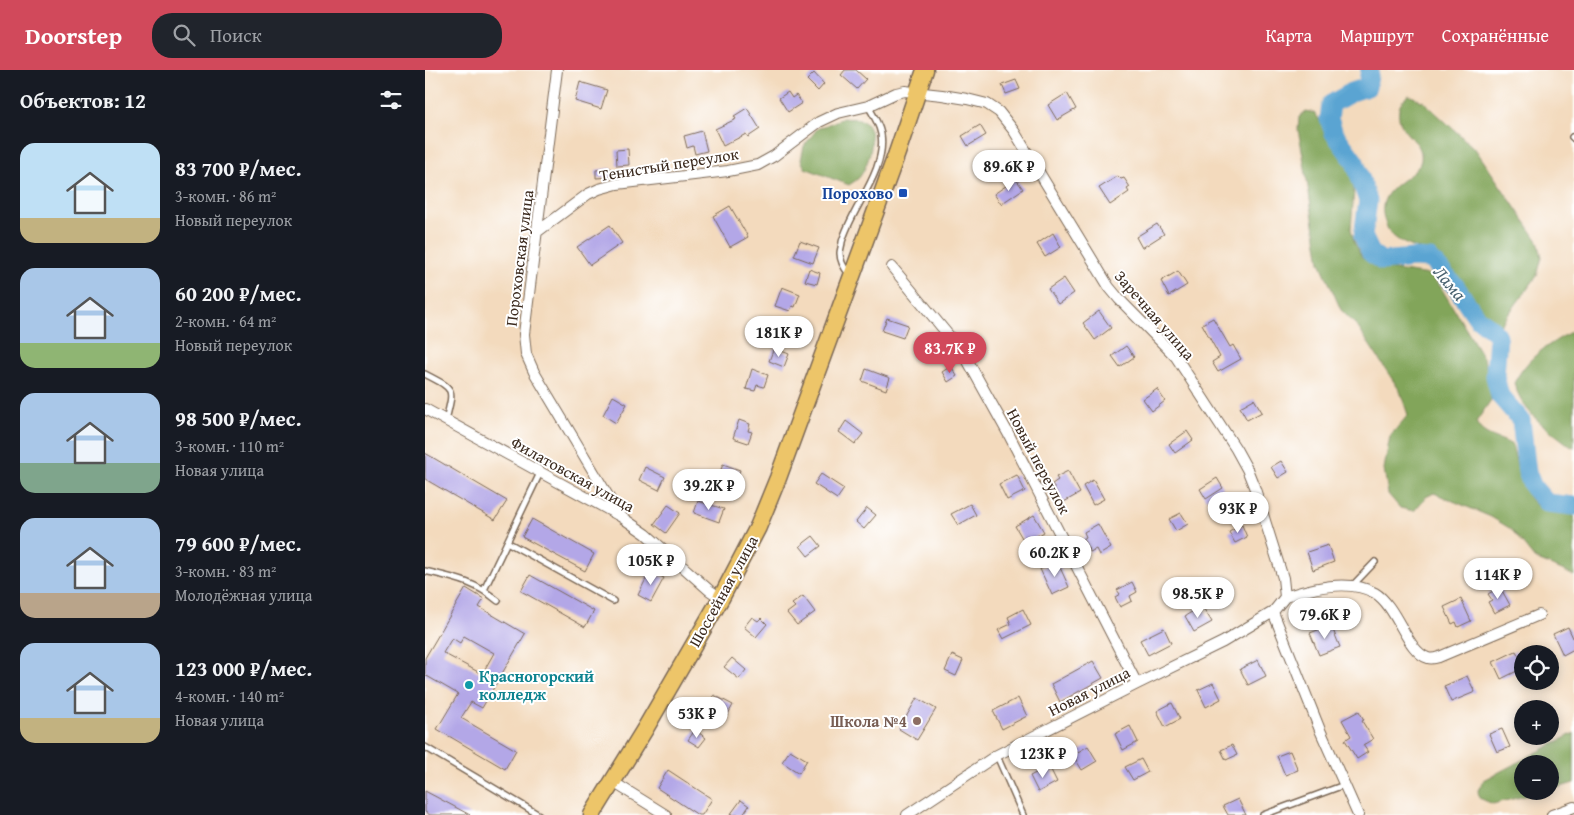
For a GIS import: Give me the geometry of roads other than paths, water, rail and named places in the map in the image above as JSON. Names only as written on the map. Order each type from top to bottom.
[{"type":"main road","name":"Шоссейная улица","points":[[592,815],[721,598],[758,527],[778,478],[919,92],[925,70]]},
{"type":"street","name":"Пороховская улица","points":[[557,70],[523,334],[526,354],[534,372],[620,516]]},
{"type":"street","name":"Тенистый переулок","points":[[537,232],[588,194],[599,189],[617,184],[728,171],[758,165],[774,156],[819,122],[838,113],[868,106],[896,93],[919,92]]},
{"type":"street","name":"Заречная улица","points":[[919,92],[987,104],[999,112],[1014,131],[1109,287],[1176,357],[1237,449],[1255,489],[1283,578],[1285,597]]},
{"type":"street","name":"Новый переулок","points":[[892,267],[964,354],[1014,444],[1137,684]]},
{"type":"street","name":"Филатовская улица","points":[[425,409],[620,516],[646,534],[709,590],[721,598]]},
{"type":"street","points":[[1285,597],[1319,588],[1362,587],[1376,594],[1388,604],[1415,648],[1421,655],[1429,658],[1439,657],[1539,615]]},
{"type":"street","name":"Новая улица","points":[[907,815],[997,755],[1223,642],[1273,612],[1285,597]]},
{"type":"street","points":[[1273,612],[1320,730],[1358,815]]},
{"type":"street","points":[[613,782],[666,815]]},
{"type":"street","points":[[1552,815],[1574,807]]},
{"type":"lane","points":[[851,277],[843,266],[840,253],[845,231],[876,168],[880,150],[881,134],[868,106]]},
{"type":"lane","points":[[425,374],[449,387],[452,392],[446,421]]},
{"type":"lane","points":[[484,590],[540,472]]},
{"type":"lane","points":[[507,542],[613,601]]},
{"type":"lane","points":[[1351,586],[1364,576],[1375,562]]},
{"type":"lane","points":[[425,571],[467,581],[484,590],[498,601]]},
{"type":"lane","points":[[425,747],[539,815]]},
{"type":"lane","points":[[997,755],[1023,815]]},
{"type":"lane","points":[[1263,815],[1344,785]]},
{"type":"waterway","name":"Лама","points":[[1370,70],[1367,87],[1352,92],[1331,104],[1329,119],[1334,133],[1355,162],[1368,201],[1363,236],[1371,253],[1382,261],[1413,258],[1430,259],[1456,287],[1477,318],[1491,328],[1498,337],[1495,376],[1500,396],[1521,420],[1527,472],[1533,487],[1547,503],[1574,506]]},
{"type":"place","name":"Порохово","points":[[903,193]]},
{"type":"place","name":"Красногорский колледж","points":[[469,685]]},
{"type":"place","name":"Школа №4","points":[[917,721]]}]
